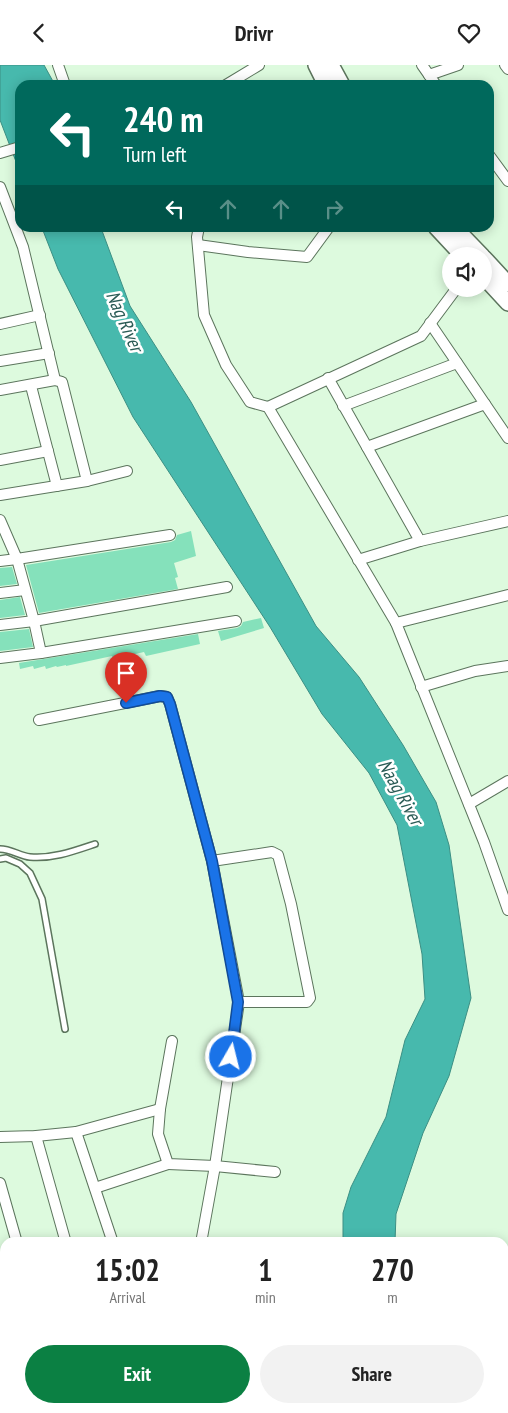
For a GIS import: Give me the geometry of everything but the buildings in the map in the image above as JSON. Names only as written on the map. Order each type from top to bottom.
[{"type":"main road","points":[[316,65],[324,80]]},
{"type":"main road","points":[[331,65],[339,80]]},
{"type":"main road","points":[[441,232],[455,247]]},
{"type":"main road","points":[[459,232],[473,247]]},
{"type":"main road","points":[[492,267],[508,284]]},
{"type":"main road","points":[[492,285],[508,302]]},
{"type":"street","points":[[58,65],[63,80]]},
{"type":"street","points":[[234,80],[259,65]]},
{"type":"street","points":[[422,65],[432,80]]},
{"type":"street","points":[[429,75],[458,65]]},
{"type":"street","points":[[505,65],[508,69]]},
{"type":"street","points":[[1,152],[15,148]]},
{"type":"street","points":[[494,162],[508,181]]},
{"type":"street","points":[[0,187],[15,226]]},
{"type":"street","points":[[17,232],[23,247],[55,380]]},
{"type":"street","points":[[199,232],[198,245],[204,315],[226,365],[250,402],[268,407],[421,336],[450,297]]},
{"type":"street","points":[[198,245],[307,257],[325,232]]},
{"type":"street","points":[[0,324],[40,315]]},
{"type":"street","points":[[430,323],[508,438]]},
{"type":"street","points":[[0,361],[49,353]]},
{"type":"street","points":[[343,406],[457,363]]},
{"type":"street","points":[[328,378],[420,541]]},
{"type":"street","points":[[0,390],[31,386],[55,380],[62,382],[87,481]]},
{"type":"street","points":[[31,386],[57,486]]},
{"type":"street","points":[[367,447],[485,404]]},
{"type":"street","points":[[268,407],[396,623],[468,803],[508,910]]},
{"type":"street","points":[[0,460],[48,451]]},
{"type":"street","points":[[0,495],[87,481],[127,471]]},
{"type":"street","points":[[358,560],[420,541],[508,521]]},
{"type":"street","points":[[1,523],[17,559],[41,653]]},
{"type":"street","points":[[0,561],[170,535]]},
{"type":"street","points":[[0,625],[34,621],[227,587]]},
{"type":"street","points":[[0,593],[25,590]]},
{"type":"street","points":[[396,623],[508,595]]},
{"type":"street","points":[[0,658],[236,621]]},
{"type":"street","points":[[422,687],[475,671],[508,666]]},
{"type":"street","points":[[39,720],[160,696],[167,697],[212,861],[238,1002],[215,1166],[202,1237]]},
{"type":"street","points":[[468,803],[508,781]]},
{"type":"street","points":[[212,861],[272,852],[278,855],[310,998],[307,1002],[238,1002]]},
{"type":"street","points":[[168,1164],[158,1134],[160,1109],[172,1041]]},
{"type":"street","points":[[0,1137],[76,1132],[160,1109]]},
{"type":"street","points":[[76,1132],[111,1237]]},
{"type":"street","points":[[36,1136],[64,1237]]},
{"type":"street","points":[[95,1188],[168,1164],[215,1166],[275,1173]]},
{"type":"street","points":[[0,1183],[16,1237]]},
{"type":"lane","points":[[0,849],[6,849],[30,857],[58,856],[95,844]]},
{"type":"lane","points":[[0,859],[6,858],[20,864],[30,873],[42,899],[65,1029]]},
{"type":"water","points":[[0,65],[44,65],[52,80],[15,80],[15,159],[0,120]]},
{"type":"water","points":[[44,232],[102,232],[130,306],[191,402],[316,626],[359,677],[403,745],[436,802],[449,845],[471,998],[449,1076],[423,1133],[396,1214],[395,1237],[343,1237],[343,1213],[351,1187],[386,1117],[405,1040],[425,999],[422,954],[397,825],[369,773],[322,714],[270,627],[133,417],[58,269]]},
{"type":"route","points":[[126,703],[160,696],[167,697],[170,704],[212,861],[238,1002],[231,1057]]},
{"type":"water label","name":"Nag River","points":[[125,321]]},
{"type":"water label","name":"Naag River","points":[[401,792]]}]
